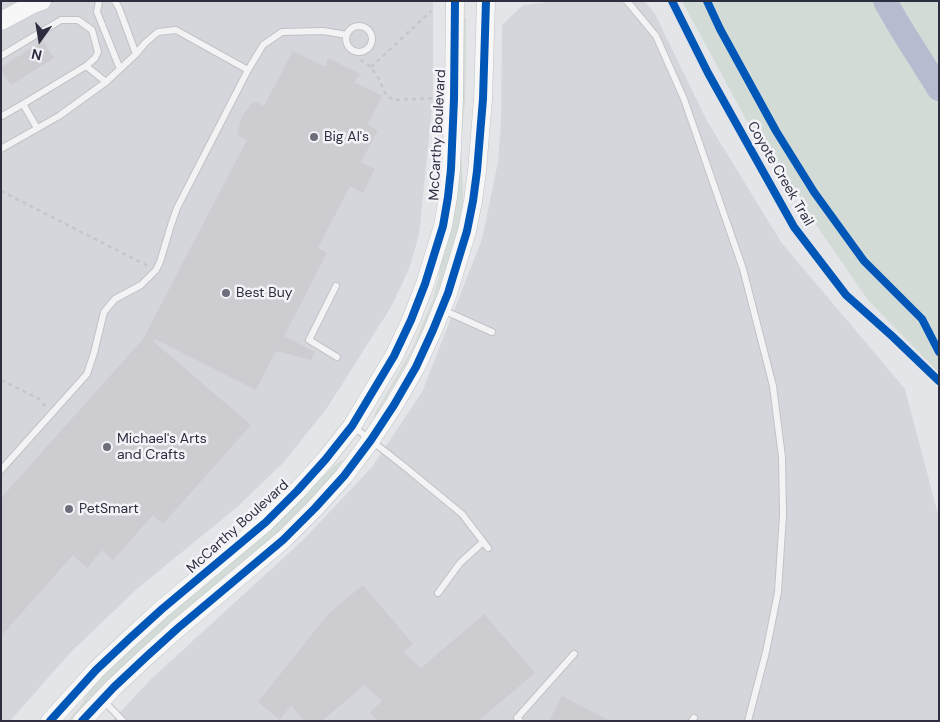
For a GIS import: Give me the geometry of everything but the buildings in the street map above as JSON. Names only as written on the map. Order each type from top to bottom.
[{"type":"main road","points":[[1,22],[42,1]]},
{"type":"main road","name":"McCarthy Boulevard","points":[[50,721],[96,670],[129,639],[266,522],[284,504],[325,460],[352,426],[394,356],[425,284],[443,226],[448,197],[454,100],[455,1]]},
{"type":"main road","points":[[82,721],[139,663],[283,540],[315,508],[371,440],[416,367],[442,309],[458,263],[473,201],[482,99],[486,1]]},
{"type":"lane","points":[[99,1],[97,12],[120,69]]},
{"type":"lane","points":[[115,1],[136,54]]},
{"type":"lane","points":[[627,1],[656,36],[684,99],[743,269],[773,386],[782,457],[783,515],[778,582],[766,652],[748,721]]},
{"type":"lane","points":[[1,56],[61,20],[78,20],[92,30],[98,52],[95,58],[86,66],[2,115]]},
{"type":"lane","points":[[357,26],[367,29],[372,37],[367,50],[358,52],[353,51],[347,44],[349,31],[357,26]]},
{"type":"lane","points":[[3,145],[59,116],[106,82],[158,32],[176,30],[248,70]]},
{"type":"lane","points":[[1,470],[87,374],[104,312],[115,299],[141,285],[156,270],[177,208],[248,70],[263,45],[282,32],[323,31],[347,35]]},
{"type":"lane","points":[[86,66],[106,82]]},
{"type":"lane","points":[[23,104],[37,128]]},
{"type":"lane","points":[[336,286],[309,340],[337,357]]},
{"type":"lane","points":[[442,309],[492,332]]},
{"type":"lane","points":[[352,426],[462,514],[486,545],[460,563],[438,593]]},
{"type":"lane","points":[[520,721],[517,718],[574,654]]},
{"type":"lane","points":[[102,699],[124,721]]},
{"type":"path","points":[[371,67],[431,11]]},
{"type":"path","points":[[358,52],[362,61],[371,67],[379,79],[386,95],[394,100],[436,98]]},
{"type":"path","points":[[1,191],[156,270]]},
{"type":"path","points":[[1,380],[39,400],[52,413]]},
{"type":"shaded area","points":[[1,1],[433,1],[433,99],[419,235],[409,269],[391,307],[327,408],[283,463],[236,508],[138,588],[71,652],[10,721],[1,721]]},
{"type":"shaded area","points":[[556,1],[644,1],[654,12],[707,121],[781,242],[905,389],[939,518],[939,721],[112,721],[150,680],[303,540],[372,467],[422,392],[482,239],[498,162],[501,122],[502,25],[523,5]]},
{"type":"shaded area","points":[[682,1],[939,1],[939,373],[868,300],[756,138]]},
{"type":"shaded area","points":[[465,17],[465,103],[461,142],[462,213],[443,279],[426,323],[406,364],[374,417],[412,349],[433,299],[438,280],[463,20]]},
{"type":"shaded area","points":[[343,460],[332,476],[280,531],[157,634],[70,721],[67,721],[78,709],[98,678]]},
{"type":"waterway","points":[[885,1],[939,89]]},
{"type":"cycle path","points":[[50,721],[96,670],[129,639],[266,522],[297,491],[352,426],[394,356],[425,284],[443,226],[448,197],[454,99],[455,1]]},
{"type":"cycle path","points":[[82,721],[146,657],[283,540],[315,508],[344,476],[371,440],[416,367],[448,293],[467,231],[473,201],[483,99],[486,1]]},
{"type":"cycle path","name":"Coyote Creek Trail","points":[[672,1],[708,73],[794,227],[846,295],[939,381]]},
{"type":"cycle path","name":"Coyote Creek Trail","points":[[707,1],[720,29],[776,131],[814,192],[864,261],[922,319],[939,352]]},
{"type":"place","name":"Big Al's","points":[[314,137]]},
{"type":"place","name":"Best Buy","points":[[226,293]]},
{"type":"place","name":"Michael's Arts and Crafts","points":[[107,447]]},
{"type":"place","name":"PetSmart","points":[[69,509]]}]
